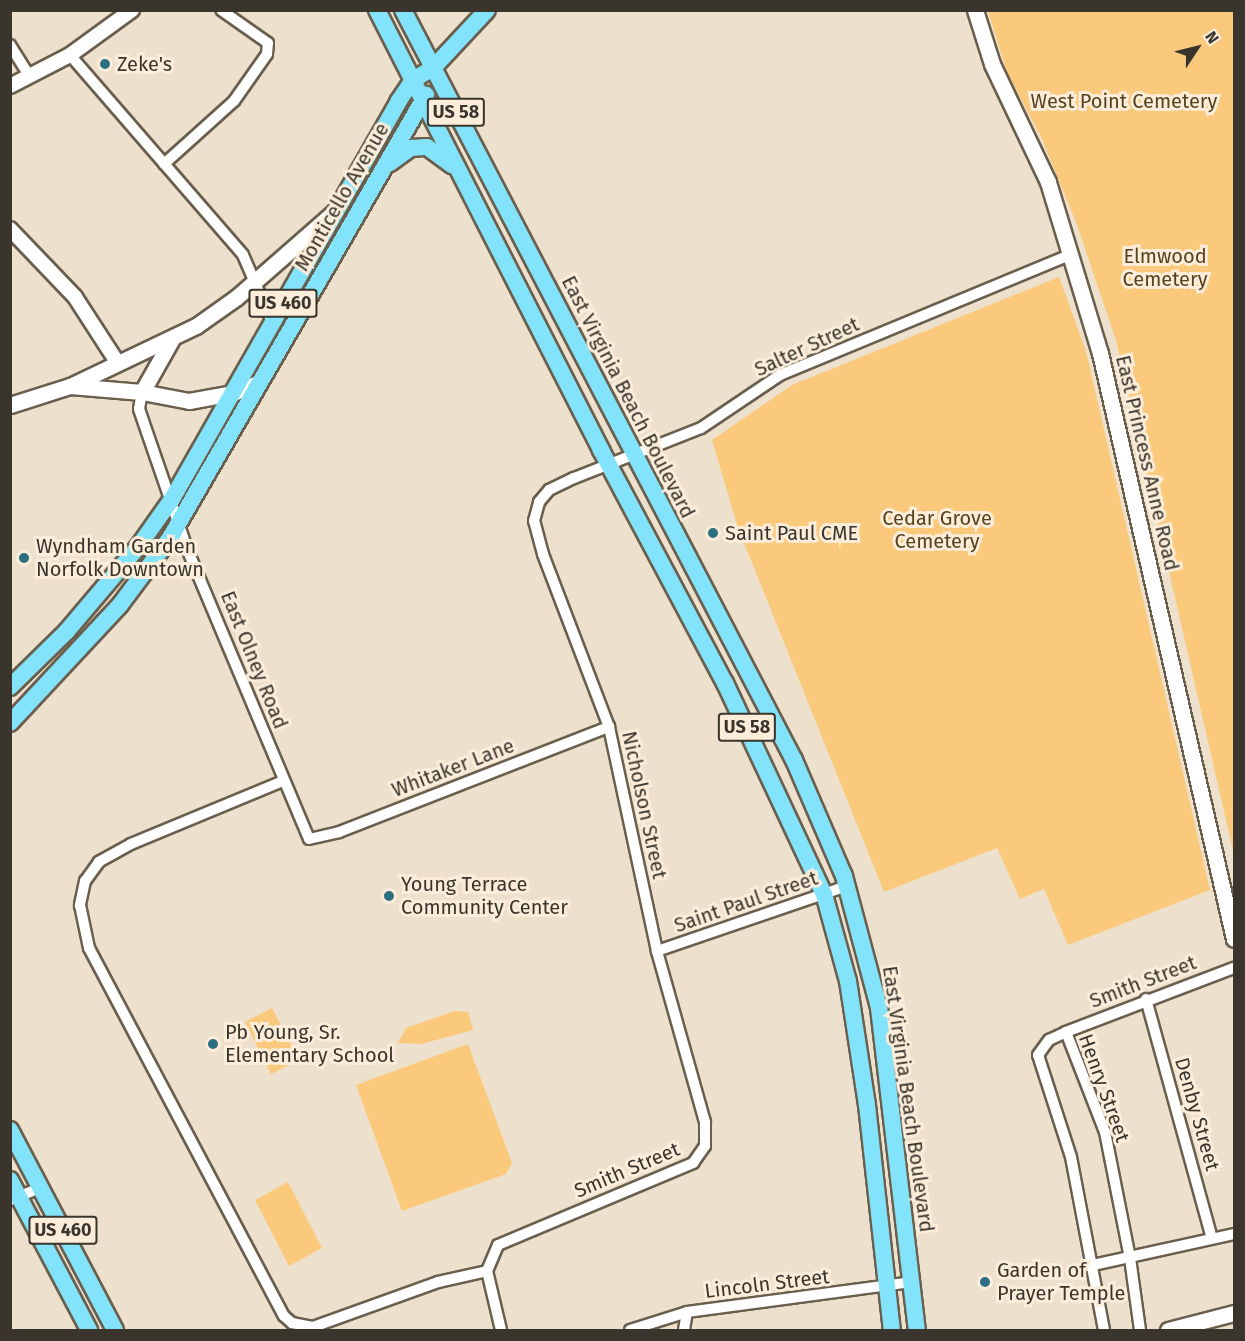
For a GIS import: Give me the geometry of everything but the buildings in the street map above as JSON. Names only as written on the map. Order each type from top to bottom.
[{"type":"main road","name":"US 58","points":[[377,10],[610,466],[726,683],[824,894],[848,981],[882,1235],[892,1330]]},
{"type":"main road","name":"East Virginia Beach Boulevard","points":[[402,10],[794,760],[847,886],[879,1008],[917,1330]]},
{"type":"main road","name":"Monticello Avenue","points":[[233,393],[333,213],[413,80],[433,68],[487,10]]},
{"type":"main road","name":"East Princess Anne Road","points":[[975,10],[999,81],[1048,182],[1068,256],[1100,353],[1234,939]]},
{"type":"main road","name":"Monticello Avenue","points":[[70,386],[142,392],[189,402],[233,393],[258,383],[424,101],[433,68]]},
{"type":"main road","points":[[384,168],[411,148],[427,147],[459,171]]},
{"type":"main road","name":"Monticello Avenue","points":[[10,405],[70,386],[117,362],[172,339],[237,297],[333,213]]},
{"type":"main road","points":[[142,392],[172,339]]},
{"type":"main road","name":"US 460","points":[[10,723],[120,605],[179,523],[258,383]]},
{"type":"main road","name":"US 460","points":[[10,687],[99,595],[172,500],[233,393]]},
{"type":"main road","points":[[726,683],[747,671]]},
{"type":"main road","name":"US 460","points":[[10,1130],[115,1330]]},
{"type":"main road","name":"US 460","points":[[10,1180],[15,1198],[89,1330]]},
{"type":"main road","points":[[882,1235],[906,1232]]},
{"type":"main road","points":[[1168,1330],[1234,1313]]},
{"type":"street","points":[[10,86],[70,55],[132,10]]},
{"type":"street","points":[[164,164],[234,101],[267,54],[268,43],[221,10]]},
{"type":"street","points":[[10,45],[29,76]]},
{"type":"street","points":[[70,55],[243,255],[272,322]]},
{"type":"street","points":[[10,229],[75,297],[117,362]]},
{"type":"street","name":"Salter Street","points":[[539,502],[549,490],[701,428],[780,375],[1068,256]]},
{"type":"street","name":"East Olney Road","points":[[142,392],[139,409],[179,523],[283,781],[309,838]]},
{"type":"street","name":"Nicholson Street","points":[[539,502],[534,521],[543,554],[609,727],[657,951],[705,1122]]},
{"type":"street","name":"Whitaker Lane","points":[[309,838],[339,832],[609,727]]},
{"type":"street","points":[[283,781],[131,844],[99,862],[85,881],[80,905],[89,948],[284,1316],[292,1323],[313,1327],[438,1282],[487,1271],[501,1330]]},
{"type":"street","name":"Saint Paul Street","points":[[657,951],[847,886]]},
{"type":"street","name":"Smith Street","points":[[1066,1032],[1146,999],[1234,968]]},
{"type":"street","name":"Denby Street","points":[[1146,999],[1212,1238]]},
{"type":"street","name":"Henry Street","points":[[1104,1330],[1071,1157],[1039,1064],[1041,1047],[1066,1032],[1105,1132],[1130,1258],[1140,1330]]},
{"type":"street","name":"Smith Street","points":[[487,1271],[498,1245],[536,1227],[693,1163],[705,1146],[705,1122]]},
{"type":"street","points":[[15,1198],[40,1188]]},
{"type":"street","points":[[1093,1264],[1130,1258],[1234,1233]]},
{"type":"street","name":"Lincoln Street","points":[[630,1330],[687,1312],[911,1282]]},
{"type":"street","points":[[684,1330],[687,1312]]},
{"type":"green space","points":[[988,11],[1234,11],[1234,855],[1116,340],[1077,225],[1042,139],[1007,72]]},
{"type":"green space","name":"Cedar Grove Cemetery","points":[[1059,277],[1086,351],[1210,890],[1068,945],[1044,889],[1020,899],[997,848],[884,892],[738,528],[712,440],[792,385]]},
{"type":"green space","points":[[272,1008],[299,1060],[271,1074],[245,1022]]},
{"type":"green space","points":[[455,1011],[468,1012],[473,1030],[421,1044],[398,1043],[406,1028]]},
{"type":"green space","points":[[468,1044],[512,1163],[506,1174],[402,1211],[356,1085]]},
{"type":"green space","points":[[288,1182],[322,1248],[289,1266],[255,1200]]},
{"type":"place","name":"Zeke's","points":[[105,64]]},
{"type":"place","name":"Saint Paul CME","points":[[713,533]]},
{"type":"place","name":"Wyndham Garden Norfolk Downtown","points":[[24,558]]},
{"type":"place","name":"Young Terrace Community Center","points":[[389,896]]},
{"type":"place","name":"Pb Young, Sr. Elementary School","points":[[213,1044]]},
{"type":"place","name":"Garden of Prayer Temple","points":[[985,1282]]},
{"type":"park label","name":"West Point Cemetery","points":[[1124,101]]},
{"type":"park label","name":"Elmwood Cemetery","points":[[1165,268]]}]
